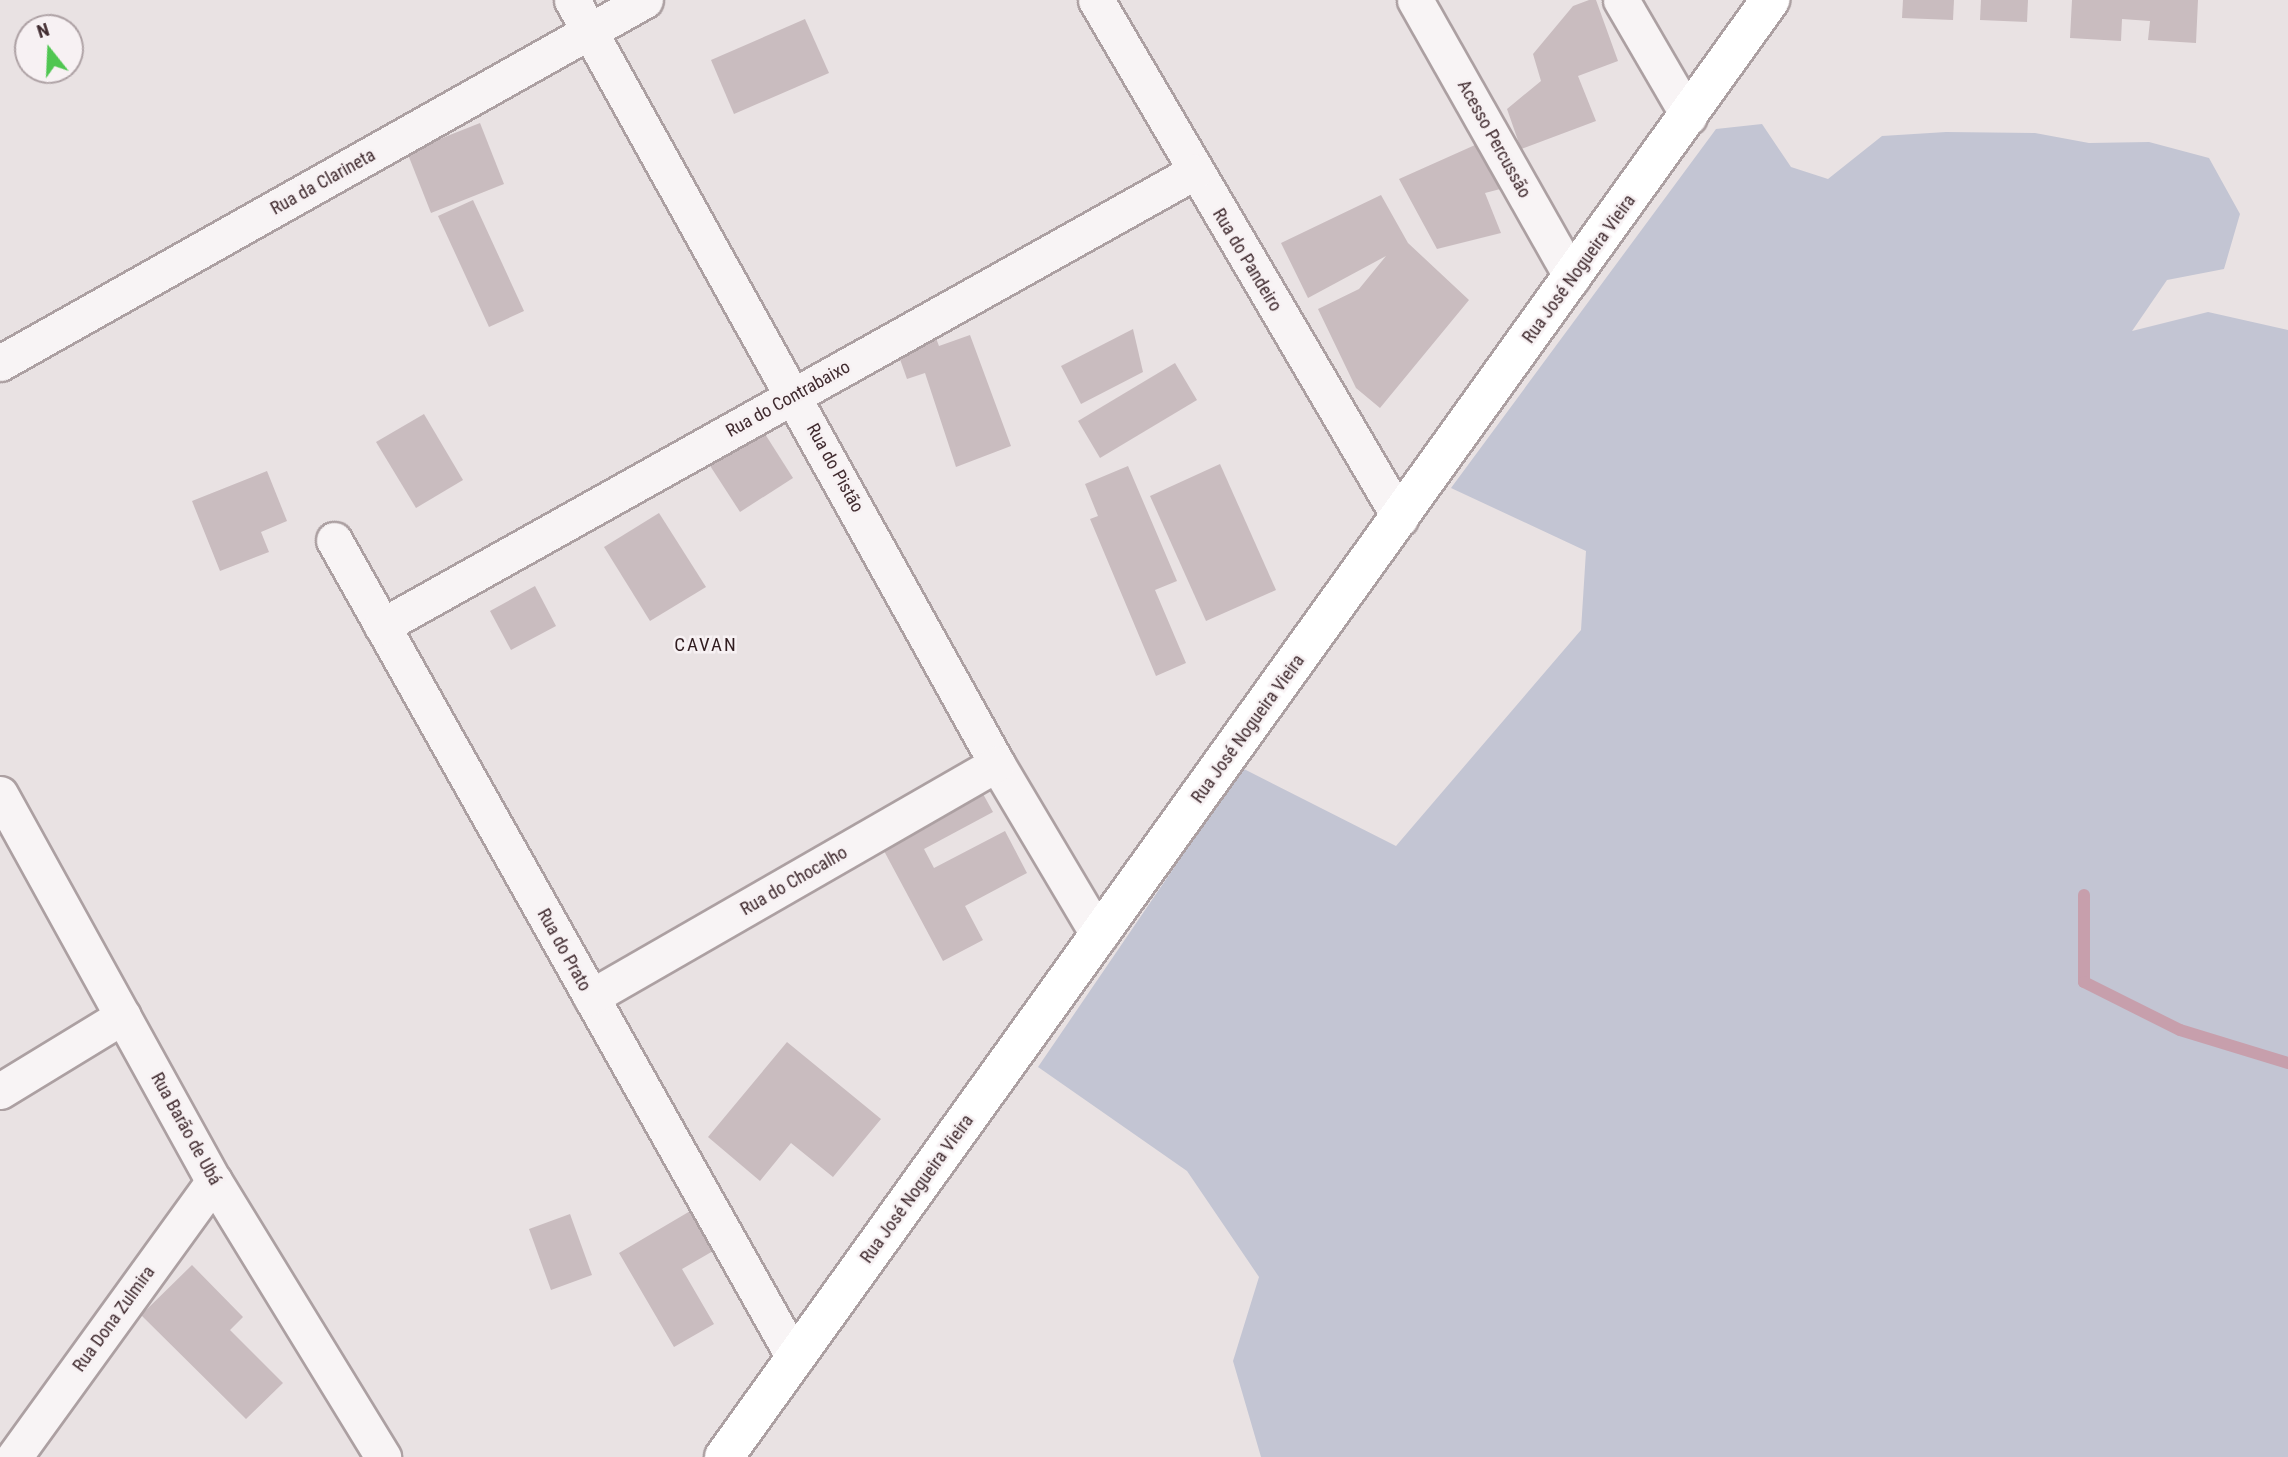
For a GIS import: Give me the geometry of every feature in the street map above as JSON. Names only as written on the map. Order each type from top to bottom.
[{"type":"main road","name":"Rua José Nogueira Vieira","points":[[724,1457],[1689,117],[1770,0]]},
{"type":"street","name":"Rua do Pistão","points":[[572,0],[795,395],[997,764],[1099,936]]},
{"type":"street","name":"Rua da Clarineta","points":[[0,363],[645,0]]},
{"type":"street","name":"Rua do Pandeiro","points":[[1096,0],[1194,172],[1401,518]]},
{"type":"street","name":"Acesso Percussão","points":[[1415,0],[1573,278]]},
{"type":"street","points":[[1621,0],[1689,117]]},
{"type":"street","name":"Rua do Contrabaixo","points":[[382,626],[1194,172]]},
{"type":"street","name":"Rua do Prato","points":[[334,540],[795,1359]]},
{"type":"street","name":"Rua do Chocalho","points":[[591,997],[997,764]]},
{"type":"street","name":"Rua Barão de Ubá","points":[[0,794],[214,1181],[383,1457]]},
{"type":"street","points":[[0,1091],[123,1016]]},
{"type":"street","name":"Rua Dona Zulmira","points":[[14,1457],[214,1181]]},
{"type":"shaded area","points":[[1762,124],[1791,167],[1828,179],[1882,136],[1946,132],[2035,133],[2089,143],[2149,142],[2209,158],[2240,214],[2224,269],[2167,280],[2132,331],[2208,312],[2288,330],[2288,1457],[1261,1457],[1233,1361],[1259,1277],[1187,1171],[1038,1067],[1242,768],[1396,846],[1581,630],[1586,551],[1451,488],[1716,129]]},
{"type":"building","points":[[1596,0],[1618,61],[1578,76],[1596,121],[1521,149],[1507,109],[1541,81],[1533,54],[1573,6]]},
{"type":"building","points":[[1903,0],[1954,0],[1953,20],[1902,18]]},
{"type":"building","points":[[1981,0],[2028,0],[2027,22],[1980,20]]},
{"type":"building","points":[[2072,0],[2198,0],[2196,43],[2148,40],[2150,21],[2122,19],[2121,41],[2070,38]]},
{"type":"building","points":[[805,19],[829,73],[734,114],[711,60]]},
{"type":"building","points":[[480,123],[504,184],[431,213],[407,152]]},
{"type":"building","points":[[1484,141],[1508,187],[1485,193],[1501,233],[1437,249],[1399,179]]},
{"type":"building","points":[[1381,195],[1408,243],[1469,300],[1380,408],[1356,388],[1318,309],[1359,289],[1386,256],[1308,298],[1281,243]]},
{"type":"building","points":[[473,200],[524,311],[489,327],[438,216]]},
{"type":"building","points":[[1133,329],[1143,372],[1081,404],[1061,366]]},
{"type":"building","points":[[934,333],[939,346],[970,335],[1011,446],[956,467],[925,373],[907,379],[896,348]]},
{"type":"building","points":[[1175,363],[1197,400],[1100,458],[1078,421]]},
{"type":"building","points":[[424,414],[463,480],[416,508],[376,442]]},
{"type":"building","points":[[758,423],[793,478],[740,512],[705,458]]},
{"type":"building","points":[[1220,464],[1276,590],[1206,621],[1150,496]]},
{"type":"building","points":[[1128,466],[1177,581],[1155,590],[1186,663],[1156,676],[1090,519],[1098,516],[1085,484]]},
{"type":"building","points":[[267,471],[287,521],[261,532],[269,552],[220,571],[192,501]]},
{"type":"building","points":[[659,513],[706,587],[650,621],[604,547]]},
{"type":"building","points":[[535,586],[556,626],[511,650],[490,611]]},
{"type":"building","points":[[977,783],[993,812],[924,849],[934,868],[1005,831],[1027,873],[965,906],[983,940],[943,961],[876,836]]},
{"type":"building","points":[[787,1042],[881,1119],[833,1177],[791,1143],[760,1181],[708,1137]]},
{"type":"building","points":[[697,1207],[720,1247],[682,1269],[714,1324],[674,1347],[619,1253]]},
{"type":"building","points":[[570,1214],[592,1275],[551,1290],[529,1229]]},
{"type":"building","points":[[192,1265],[243,1317],[230,1330],[283,1383],[246,1419],[141,1315]]},
{"type":"waterway","points":[[2084,895],[2084,982],[2180,1030],[2288,1063]]},
{"type":"district","name":"CAVAN","points":[[706,645]]}]
